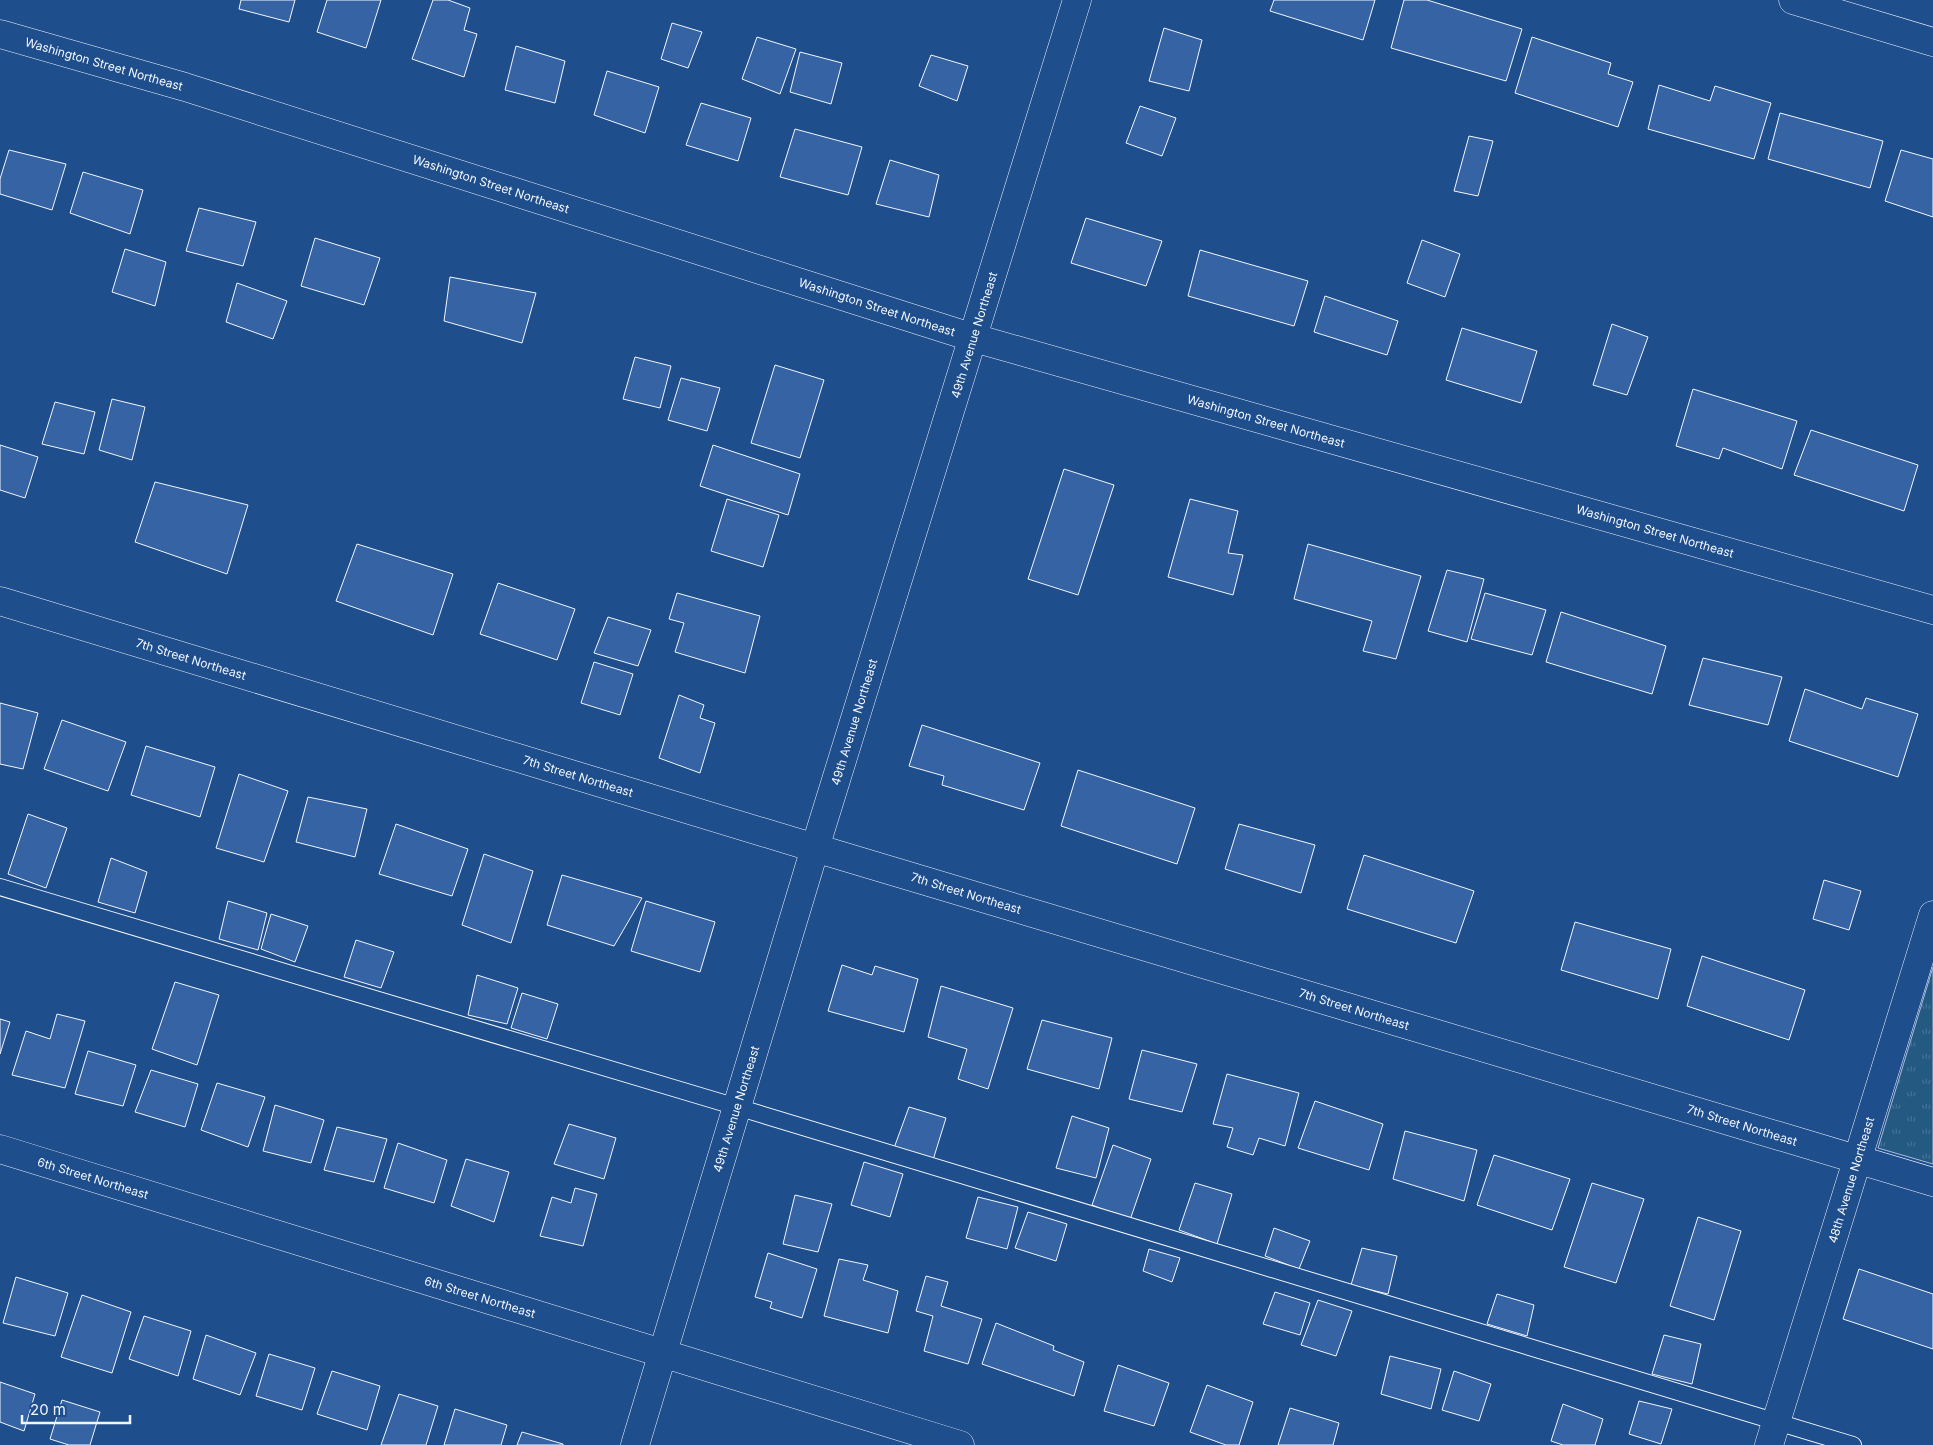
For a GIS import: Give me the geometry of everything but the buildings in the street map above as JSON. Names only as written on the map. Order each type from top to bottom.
[{"type":"street","name":"49th Avenue Northeast","points":[[634,1445],[815,848],[1077,0]]},
{"type":"street","points":[[1792,0],[1933,42]]},
{"type":"street","name":"Washington Street Northeast","points":[[0,34],[185,87],[974,338],[1933,610]]},
{"type":"street","name":"7th Street Northeast","points":[[0,601],[815,848],[1933,1182]]},
{"type":"street","name":"48th Avenue Northeast","points":[[1773,1433],[1933,915]]},
{"type":"street","name":"6th Street Northeast","points":[[0,1149],[960,1445]]},
{"type":"lane","points":[[0,887],[737,1107],[1773,1433],[1853,1445]]},
{"type":"green space","points":[[1933,967],[1933,1164],[1878,1148]]}]
